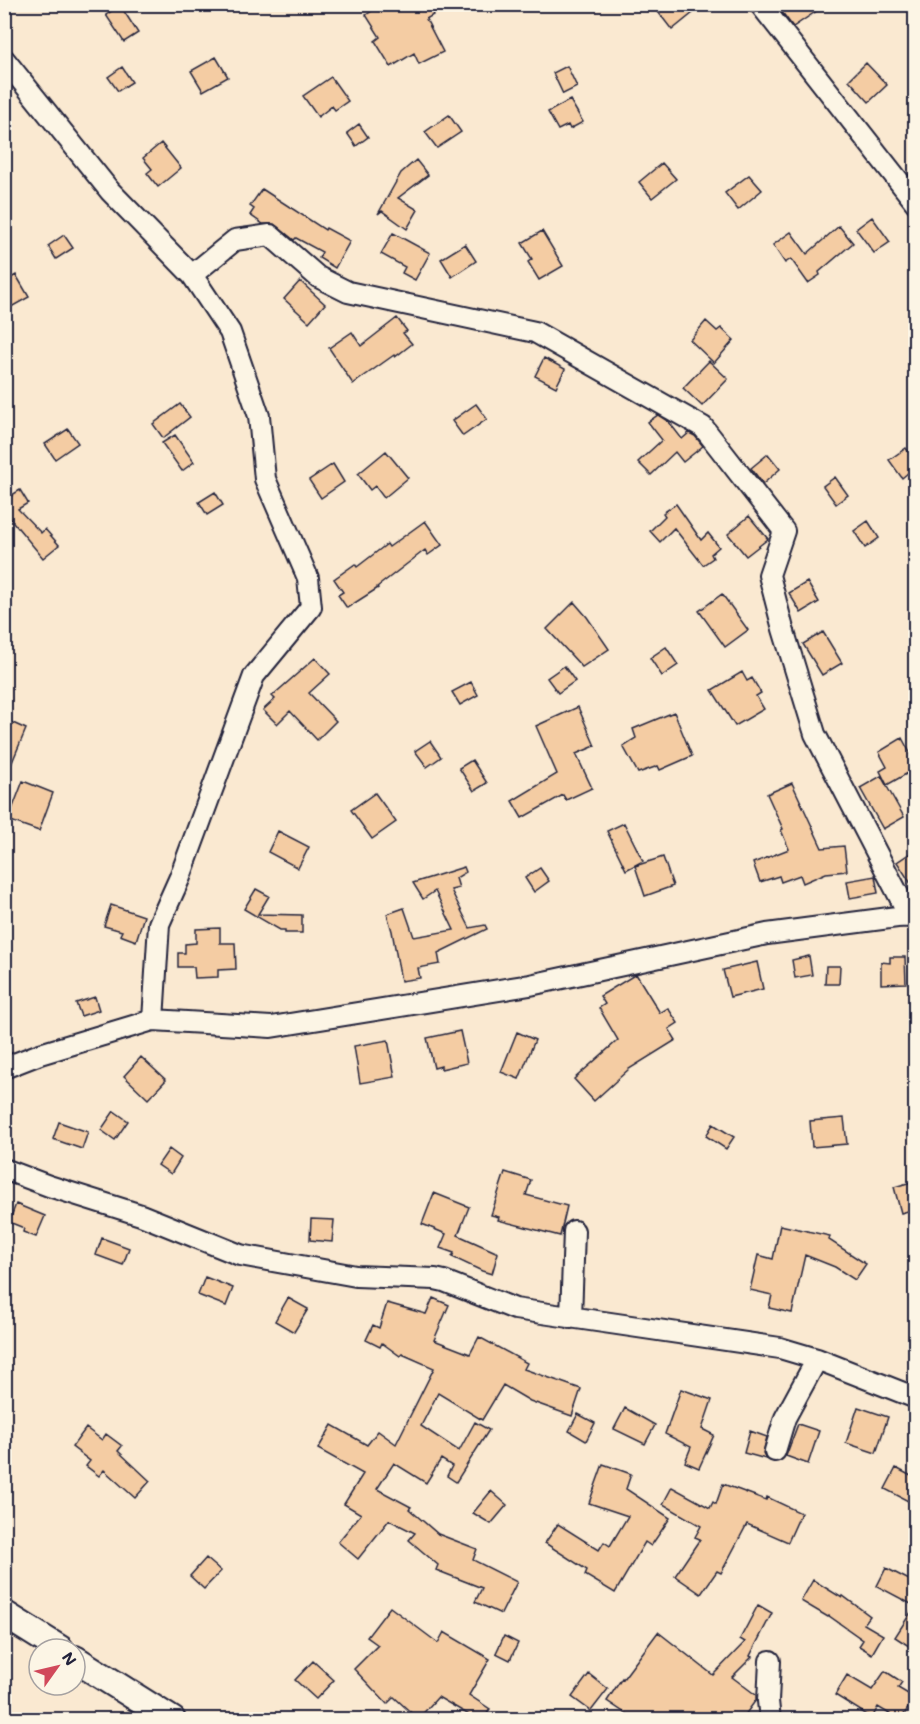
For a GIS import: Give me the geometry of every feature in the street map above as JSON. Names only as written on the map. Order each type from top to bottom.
[{"type":"street","points":[[760,4],[915,203]]},
{"type":"street","points":[[4,59],[110,191],[192,275],[230,332],[259,416],[265,479],[308,578],[311,607],[254,676],[180,877],[159,924],[153,1020]]},
{"type":"street","points":[[4,1068],[40,1054],[153,1020],[271,1027],[530,985],[767,934],[913,916],[815,734],[769,574],[784,531],[703,427],[535,332],[348,292],[318,277],[270,235],[235,240],[192,275]]},
{"type":"street","points":[[4,1169],[141,1215],[240,1255],[356,1276],[444,1281],[515,1309],[780,1348],[817,1359],[915,1398]]},
{"type":"street","points":[[572,1318],[574,1230]]},
{"type":"street","points":[[775,1451],[785,1418],[817,1359]]},
{"type":"street","points":[[4,1614],[41,1637]]},
{"type":"street","points":[[770,1660],[768,1701],[770,1719]]},
{"type":"street","points":[[87,1666],[172,1719]]},
{"type":"building","points":[[382,4],[428,4],[433,15],[426,19],[443,52],[419,64],[414,53],[391,67],[375,41],[380,37],[366,15]]},
{"type":"building","points":[[652,4],[704,4],[672,30]]},
{"type":"building","points":[[776,4],[827,4],[793,27]]},
{"type":"building","points":[[120,5],[138,33],[124,42],[106,15]]},
{"type":"building","points":[[216,57],[228,77],[203,91],[191,71]]},
{"type":"building","points":[[866,63],[887,85],[869,102],[849,80]]},
{"type":"building","points":[[567,66],[577,87],[563,94],[553,73]]},
{"type":"building","points":[[122,67],[132,82],[118,91],[108,77]]},
{"type":"building","points":[[331,77],[348,101],[335,110],[332,106],[318,117],[303,96]]},
{"type":"building","points":[[570,100],[583,122],[570,129],[568,125],[558,130],[548,112]]},
{"type":"building","points":[[449,115],[461,132],[437,148],[425,132]]},
{"type":"building","points":[[359,124],[368,137],[356,146],[347,133]]},
{"type":"building","points":[[161,143],[181,168],[158,187],[147,173],[152,169],[143,158]]},
{"type":"building","points":[[416,160],[428,175],[398,198],[418,210],[407,229],[382,211],[378,214],[401,173]]},
{"type":"building","points":[[662,163],[676,179],[652,198],[639,182]]},
{"type":"building","points":[[749,175],[762,190],[738,210],[725,193]]},
{"type":"building","points":[[262,189],[325,230],[326,228],[350,241],[335,268],[319,258],[322,252],[296,238],[294,240],[274,224],[263,224],[250,215],[254,209],[250,206]]},
{"type":"building","points":[[872,217],[890,242],[874,253],[856,229]]},
{"type":"building","points":[[839,226],[853,243],[819,272],[820,275],[808,283],[791,259],[785,263],[773,245],[791,232],[807,254]]},
{"type":"building","points":[[542,231],[563,266],[539,280],[528,262],[532,259],[522,243]]},
{"type":"building","points":[[393,233],[430,253],[415,280],[402,273],[405,267],[381,254]]},
{"type":"building","points":[[64,235],[73,248],[56,259],[48,246]]},
{"type":"building","points":[[465,244],[476,261],[452,277],[441,259]]},
{"type":"building","points":[[16,275],[29,297],[4,311],[4,282]]},
{"type":"building","points":[[300,281],[325,304],[309,322],[284,299]]},
{"type":"building","points":[[397,318],[407,331],[403,333],[412,344],[353,384],[329,348],[352,332],[361,346]]},
{"type":"building","points":[[706,321],[717,331],[721,328],[734,340],[714,363],[690,340]]},
{"type":"building","points":[[544,358],[565,369],[556,387],[535,376]]},
{"type":"building","points":[[709,361],[728,379],[702,406],[683,388]]},
{"type":"building","points":[[180,404],[190,417],[163,438],[153,424]]},
{"type":"building","points":[[476,404],[487,419],[463,436],[452,421]]},
{"type":"building","points":[[658,415],[669,422],[682,439],[689,433],[695,436],[703,446],[683,462],[675,452],[651,475],[638,462],[662,440],[648,422]]},
{"type":"building","points":[[68,429],[78,443],[55,459],[45,444]]},
{"type":"building","points":[[175,435],[194,462],[182,471],[162,443]]},
{"type":"building","points":[[906,448],[915,461],[915,467],[902,478],[889,460]]},
{"type":"building","points":[[386,451],[408,478],[384,498],[375,486],[370,490],[358,474]]},
{"type":"building","points":[[768,454],[780,469],[763,484],[751,468]]},
{"type":"building","points":[[333,464],[344,482],[321,498],[309,480]]},
{"type":"building","points":[[835,477],[848,495],[836,504],[823,486]]},
{"type":"building","points":[[20,490],[28,503],[18,509],[41,533],[45,529],[59,545],[43,558],[8,516],[4,518],[4,500]]},
{"type":"building","points":[[215,492],[223,505],[207,515],[199,502]]},
{"type":"building","points":[[676,504],[701,540],[708,533],[719,547],[711,554],[713,558],[703,565],[674,528],[660,542],[650,531],[665,516],[663,513]]},
{"type":"building","points":[[749,516],[768,539],[746,556],[728,534]]},
{"type":"building","points":[[425,521],[442,545],[428,555],[425,550],[378,588],[347,608],[338,595],[343,592],[334,579],[355,564],[357,567],[387,544],[389,547]]},
{"type":"building","points":[[868,521],[879,538],[865,548],[854,531]]},
{"type":"building","points":[[807,582],[819,602],[801,613],[789,593]]},
{"type":"building","points":[[722,594],[748,630],[725,647],[699,611]]},
{"type":"building","points":[[574,602],[609,649],[582,667],[547,629]]},
{"type":"building","points":[[823,632],[842,663],[822,675],[803,644]]},
{"type":"building","points":[[666,647],[678,665],[662,676],[650,658]]},
{"type":"building","points":[[315,658],[330,674],[309,693],[336,721],[317,740],[290,711],[277,724],[263,710],[275,699],[272,696]]},
{"type":"building","points":[[564,666],[575,681],[558,693],[547,678]]},
{"type":"building","points":[[742,672],[747,681],[752,678],[761,693],[756,696],[764,709],[735,726],[712,690]]},
{"type":"building","points":[[471,682],[478,695],[460,705],[452,692]]},
{"type":"building","points":[[578,707],[595,746],[576,754],[592,788],[566,800],[563,795],[522,818],[512,801],[557,774],[536,726]]},
{"type":"building","points":[[674,712],[692,756],[660,770],[658,766],[638,773],[623,746],[636,738],[633,729]]},
{"type":"building","points":[[4,719],[26,729],[5,779],[4,779]]},
{"type":"building","points":[[902,738],[915,762],[915,769],[887,785],[880,771],[887,767],[879,752]]},
{"type":"building","points":[[430,741],[441,757],[427,767],[415,751]]},
{"type":"building","points":[[472,760],[487,783],[474,791],[459,768]]},
{"type":"building","points":[[881,776],[904,817],[883,829],[860,788]]},
{"type":"building","points":[[23,781],[53,793],[39,831],[8,820]]},
{"type":"building","points":[[792,783],[822,848],[844,846],[847,871],[826,873],[803,883],[800,875],[781,882],[779,876],[760,882],[753,863],[789,849],[781,830],[783,829],[767,794]]},
{"type":"building","points":[[375,793],[396,822],[372,839],[351,810]]},
{"type":"building","points":[[624,823],[643,861],[626,870],[607,831]]},
{"type":"building","points":[[278,831],[309,847],[298,868],[268,852]]},
{"type":"building","points":[[915,850],[915,890],[897,862]]},
{"type":"building","points":[[663,857],[673,886],[645,896],[635,866]]},
{"type":"building","points":[[464,867],[466,872],[456,878],[459,888],[451,890],[470,928],[485,925],[487,929],[438,953],[440,964],[418,968],[420,978],[401,981],[387,914],[404,908],[414,937],[454,930],[435,891],[423,899],[413,883]]},
{"type":"building","points":[[540,868],[549,881],[534,892],[525,878]]},
{"type":"building","points":[[875,876],[878,893],[850,898],[847,881]]},
{"type":"building","points":[[256,889],[269,896],[258,914],[302,915],[302,933],[285,933],[285,930],[280,930],[244,909]]},
{"type":"building","points":[[111,905],[144,916],[136,941],[120,935],[122,931],[104,926]]},
{"type":"building","points":[[220,928],[220,943],[235,943],[236,969],[218,970],[218,977],[195,978],[194,967],[178,967],[178,953],[185,953],[185,944],[196,943],[196,929]]},
{"type":"building","points":[[809,956],[812,975],[795,978],[792,960]]},
{"type":"building","points":[[890,957],[905,957],[906,983],[881,984],[881,962],[890,963]]},
{"type":"building","points":[[757,962],[763,989],[730,997],[723,970]]},
{"type":"building","points":[[826,966],[840,966],[839,984],[825,984]]},
{"type":"building","points":[[636,974],[660,1013],[668,1008],[678,1023],[669,1029],[676,1040],[629,1069],[594,1101],[574,1079],[618,1040],[599,1008],[605,1004],[600,996]]},
{"type":"building","points":[[95,997],[99,1010],[81,1016],[76,1003]]},
{"type":"building","points":[[460,1031],[467,1063],[441,1069],[441,1066],[434,1068],[427,1038]]},
{"type":"building","points":[[517,1032],[535,1040],[519,1079],[501,1072]]},
{"type":"building","points":[[388,1040],[395,1077],[360,1083],[354,1046]]},
{"type":"building","points":[[141,1057],[166,1080],[148,1099],[124,1076]]},
{"type":"building","points":[[114,1111],[128,1121],[115,1140],[101,1130]]},
{"type":"building","points":[[844,1118],[847,1144],[812,1147],[810,1121]]},
{"type":"building","points":[[59,1122],[88,1132],[82,1149],[53,1139]]},
{"type":"building","points":[[713,1124],[734,1137],[726,1149],[706,1136]]},
{"type":"building","points":[[169,1149],[181,1158],[171,1174],[158,1165]]},
{"type":"building","points":[[505,1172],[531,1180],[526,1195],[567,1206],[560,1236],[498,1220],[499,1217],[491,1215]]},
{"type":"building","points":[[915,1181],[915,1209],[901,1213],[894,1187]]},
{"type":"building","points":[[434,1193],[469,1207],[458,1235],[498,1253],[492,1274],[452,1257],[454,1253],[440,1248],[446,1234],[422,1224]]},
{"type":"building","points":[[16,1204],[45,1216],[36,1237],[23,1232],[24,1228],[9,1222]]},
{"type":"building","points":[[311,1219],[334,1220],[332,1242],[310,1240]]},
{"type":"building","points":[[780,1225],[830,1236],[829,1240],[866,1264],[855,1280],[835,1267],[805,1255],[792,1313],[769,1308],[772,1295],[750,1290],[758,1255],[773,1259]]},
{"type":"building","points":[[102,1238],[129,1248],[123,1265],[96,1255]]},
{"type":"building","points":[[205,1277],[233,1288],[226,1306],[198,1295]]},
{"type":"building","points":[[288,1298],[308,1309],[294,1332],[275,1321]]},
{"type":"building","points":[[433,1298],[449,1305],[434,1340],[470,1354],[479,1337],[527,1363],[524,1369],[581,1389],[572,1416],[530,1401],[503,1385],[482,1420],[438,1393],[421,1426],[459,1451],[475,1422],[489,1430],[456,1482],[447,1476],[452,1466],[441,1459],[426,1483],[394,1463],[377,1489],[411,1507],[409,1509],[438,1534],[477,1549],[473,1560],[517,1582],[501,1614],[475,1602],[482,1588],[436,1570],[438,1565],[409,1540],[415,1533],[389,1520],[358,1559],[338,1542],[361,1514],[344,1504],[363,1474],[318,1449],[332,1425],[367,1445],[378,1431],[396,1444],[434,1368],[402,1354],[400,1356],[382,1343],[380,1347],[366,1340],[373,1325],[379,1328],[387,1303],[426,1314]]},
{"type":"building","points":[[681,1389],[712,1400],[702,1429],[714,1435],[699,1468],[685,1462],[691,1447],[665,1434]]},
{"type":"building","points":[[858,1407],[888,1417],[876,1453],[846,1443]]},
{"type":"building","points":[[625,1408],[655,1425],[645,1444],[614,1429]]},
{"type":"building","points":[[578,1414],[595,1423],[586,1441],[569,1431]]},
{"type":"building","points":[[798,1424],[819,1431],[808,1464],[786,1456]]},
{"type":"building","points":[[86,1428],[102,1440],[106,1434],[122,1446],[118,1451],[150,1481],[135,1498],[104,1470],[99,1476],[86,1466],[90,1461],[72,1447]]},
{"type":"building","points":[[750,1431],[767,1437],[763,1453],[766,1459],[744,1453]]},
{"type":"building","points":[[603,1464],[631,1474],[626,1489],[670,1518],[651,1546],[645,1542],[615,1593],[585,1575],[587,1570],[545,1543],[558,1524],[599,1550],[604,1542],[610,1546],[628,1516],[589,1503]]},
{"type":"building","points":[[896,1468],[915,1478],[915,1491],[910,1502],[885,1489]]},
{"type":"building","points":[[723,1484],[766,1500],[767,1497],[801,1513],[788,1542],[747,1524],[721,1573],[717,1571],[701,1594],[675,1576],[700,1539],[695,1537],[701,1526],[663,1504],[672,1487],[710,1508],[713,1502],[716,1504]]},
{"type":"building","points":[[491,1491],[507,1505],[491,1524],[473,1513]]},
{"type":"building","points":[[206,1558],[221,1571],[204,1589],[190,1576]]},
{"type":"building","points":[[886,1568],[915,1583],[915,1606],[877,1586]]},
{"type":"building","points":[[813,1580],[842,1598],[843,1596],[870,1616],[864,1624],[883,1635],[872,1654],[859,1646],[863,1640],[829,1616],[801,1601]]},
{"type":"building","points":[[758,1605],[772,1613],[750,1656],[752,1657],[732,1677],[756,1695],[756,1700],[742,1719],[634,1719],[607,1701],[658,1632],[713,1675],[745,1642],[740,1639]]},
{"type":"building","points":[[915,1606],[915,1650],[895,1637]]},
{"type":"building","points":[[390,1607],[438,1643],[444,1632],[490,1659],[469,1695],[490,1709],[484,1719],[476,1719],[438,1697],[418,1719],[394,1697],[387,1704],[354,1669],[378,1645],[367,1637]]},
{"type":"building","points":[[504,1636],[518,1643],[510,1660],[496,1653]]},
{"type":"building","points":[[313,1661],[334,1680],[316,1699],[295,1680]]},
{"type":"building","points":[[885,1671],[902,1682],[898,1688],[915,1698],[901,1719],[878,1707],[872,1718],[835,1695],[847,1675],[872,1690]]},
{"type":"building","points":[[589,1674],[608,1689],[591,1711],[572,1697]]}]
